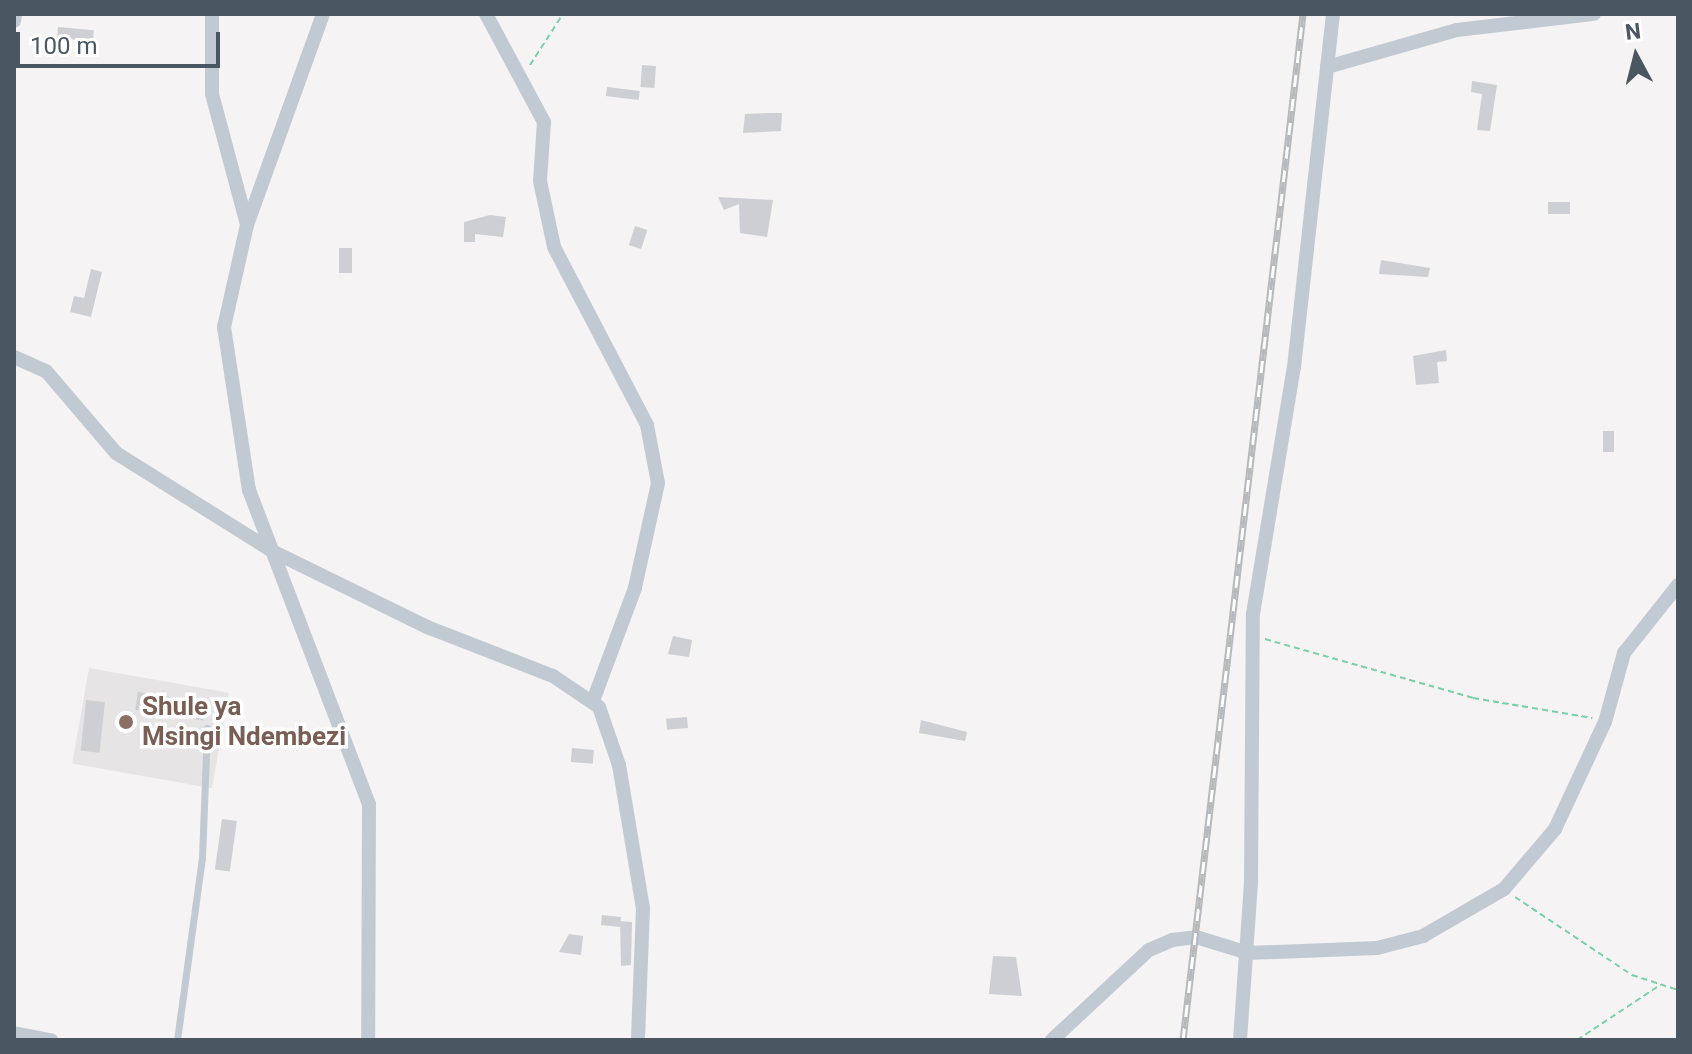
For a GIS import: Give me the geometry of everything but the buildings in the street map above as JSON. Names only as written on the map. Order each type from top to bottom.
[{"type":"street","points":[[14,21],[15,14]]},
{"type":"street","points":[[212,14],[212,94],[247,225]]},
{"type":"street","points":[[323,14],[247,225],[224,338],[246,476],[369,804],[368,1040]]},
{"type":"street","points":[[486,14],[546,127],[540,181],[554,247],[647,425],[658,483],[635,588],[593,701]]},
{"type":"street","points":[[1240,1040],[1248,953],[1253,636],[1333,14]]},
{"type":"street","points":[[1327,67],[1457,30],[1594,14]]},
{"type":"street","points":[[14,357],[46,371],[116,453],[272,551],[427,627],[553,676],[593,701],[612,735],[637,860],[638,1040]]},
{"type":"street","points":[[1052,1040],[1158,944],[1196,937],[1248,953],[1394,944],[1462,918],[1504,889],[1555,829],[1605,722],[1624,653],[1678,585]]},
{"type":"street","points":[[14,1033],[51,1040]]},
{"type":"lane","points":[[177,1040],[202,858],[207,728]]},
{"type":"path","points":[[520,79],[563,14]]},
{"type":"path","points":[[1253,636],[1473,698],[1605,722]]},
{"type":"path","points":[[1504,889],[1658,986],[1678,990]]},
{"type":"path","points":[[1577,1040],[1658,986]]},
{"type":"shaded area","points":[[89,668],[229,693],[212,788],[72,764]]},
{"type":"railway","points":[[1183,1040],[1303,14]]},
{"type":"place","name":"Shule ya Msingi Ndembezi","points":[[126,722]]}]
